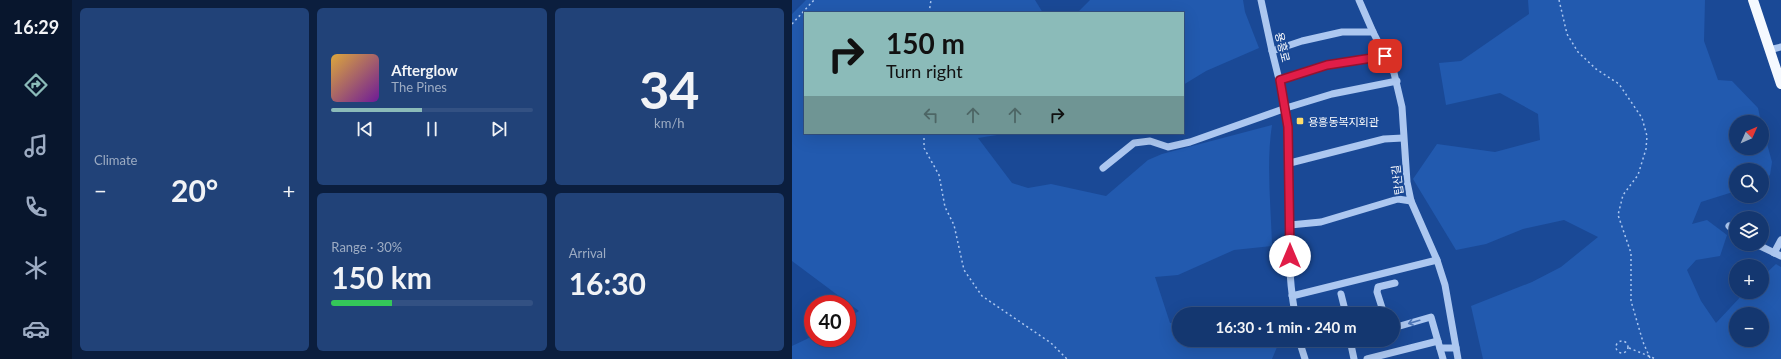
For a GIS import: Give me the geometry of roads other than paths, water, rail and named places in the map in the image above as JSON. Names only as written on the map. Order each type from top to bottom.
[{"type":"main road","points":[[1753,0],[1781,84]]},
{"type":"street","name":"용흥로","points":[[1261,0],[1286,108],[1290,163],[1290,224],[1293,307]]},
{"type":"street","name":"탑산길","points":[[1359,0],[1372,32],[1397,81],[1402,107],[1407,182],[1411,200],[1437,260],[1445,285],[1458,359]]},
{"type":"street","points":[[1272,51],[1302,41],[1342,32],[1372,32]]},
{"type":"street","points":[[1769,50],[1781,47]]},
{"type":"street","points":[[1280,80],[1327,65],[1385,56]]},
{"type":"street","points":[[1103,168],[1134,143],[1150,141],[1168,147],[1332,94],[1397,81]]},
{"type":"street","points":[[1290,163],[1384,140],[1403,138]]},
{"type":"street","points":[[1290,224],[1321,222],[1398,199],[1411,200]]},
{"type":"street","points":[[1778,254],[1781,240]]},
{"type":"street","points":[[1292,296],[1437,260]]},
{"type":"street","points":[[1382,307],[1377,292],[1378,287],[1395,283]]},
{"type":"street","points":[[1341,294],[1344,307]]},
{"type":"street","points":[[1400,326],[1432,317],[1443,359]]},
{"type":"street","points":[[1367,359],[1439,345],[1456,348]]},
{"type":"street","points":[[1302,347],[1305,359]]},
{"type":"street","points":[[1351,347],[1354,359]]},
{"type":"place","name":"용흥동복지회관","points":[[1300,121]]}]
